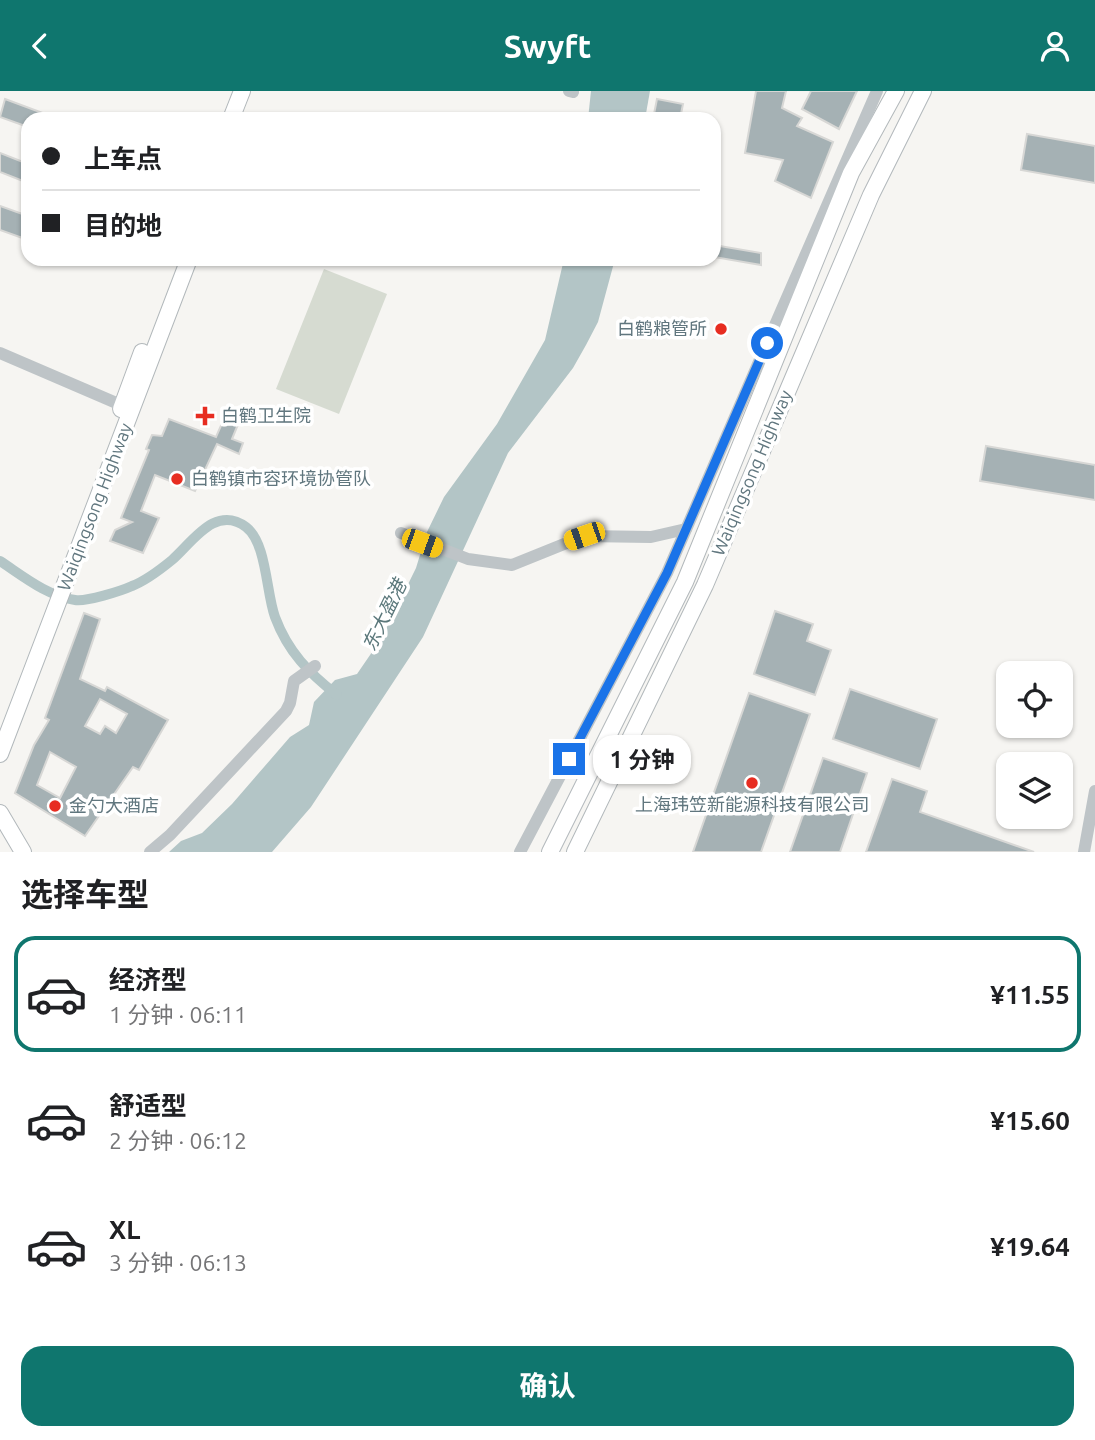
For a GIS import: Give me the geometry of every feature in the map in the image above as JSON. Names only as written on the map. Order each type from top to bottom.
[{"type":"main road","points":[[234,112],[242,91]]},
{"type":"main road","points":[[245,112],[253,91]]},
{"type":"main road","name":"Waiqingsong Highway","points":[[550,852],[685,582],[851,173],[896,91]]},
{"type":"main road","name":"Waiqingsong Highway","points":[[575,852],[705,585],[872,195],[923,91]]},
{"type":"main road","name":"Waiqingsong Highway","points":[[127,407],[175,266]]},
{"type":"main road","name":"Waiqingsong Highway","points":[[0,754],[56,594],[127,407],[186,266]]},
{"type":"main road","name":"Waiqingsong Highway","points":[[0,726],[56,594]]},
{"type":"main road","points":[[0,813],[23,852]]},
{"type":"main road","points":[[0,834],[11,852]]},
{"type":"street","points":[[520,852],[667,573],[877,91]]},
{"type":"street","points":[[0,353],[127,407]]},
{"type":"street","points":[[401,533],[468,559],[494,565],[512,565],[584,536],[651,537],[684,534]]},
{"type":"street","points":[[150,852],[170,835],[286,711],[297,678],[315,666]]},
{"type":"street","points":[[1084,852],[1095,791]]},
{"type":"shaded area","points":[[591,91],[650,91],[646,112],[589,112]]},
{"type":"shaded area","points":[[562,266],[613,266],[598,322],[573,368],[508,453],[423,637],[311,807],[272,852],[169,852],[181,841],[202,833],[232,804],[290,737],[309,725],[314,702],[335,680],[357,674],[381,639],[416,568],[427,532],[444,497],[497,424],[545,340]]},
{"type":"shaded area","points":[[324,269],[387,294],[339,414],[276,389]]},
{"type":"building","points":[[756,91],[786,91],[782,108],[802,118],[797,126],[833,142],[811,198],[775,181],[783,160],[745,153]]},
{"type":"building","points":[[811,91],[857,91],[839,129],[802,109]]},
{"type":"building","points":[[5,99],[40,112],[21,112],[21,124],[0,117]]},
{"type":"building","points":[[657,99],[683,104],[681,112],[654,112]]},
{"type":"building","points":[[1027,134],[1095,146],[1095,183],[1021,170]]},
{"type":"building","points":[[0,153],[21,161],[21,180],[0,172]]},
{"type":"building","points":[[0,206],[21,214],[21,238],[0,230]]},
{"type":"building","points":[[721,246],[761,253],[761,265],[721,258]]},
{"type":"building","points":[[227,412],[241,417],[232,439],[243,443],[239,454],[217,444],[195,491],[155,475],[141,511],[159,518],[143,553],[110,541],[115,530],[132,522],[121,518],[149,450],[146,449],[152,435],[162,436],[169,419],[216,437]]},
{"type":"building","points":[[986,446],[1095,465],[1095,500],[980,481]]},
{"type":"building","points":[[775,611],[813,624],[807,641],[831,650],[815,695],[754,674]]},
{"type":"building","points":[[84,613],[100,619],[80,679],[105,691],[107,687],[168,720],[139,770],[133,767],[85,836],[15,793],[34,745],[49,720],[45,718]],"holes":[[[100,699],[127,714],[116,733],[105,726],[100,734],[85,726]],[[50,752],[76,767],[60,798],[37,785]]]},
{"type":"building","points":[[850,689],[937,719],[920,769],[833,739]]},
{"type":"building","name":"上海玮笠新能源科技有限公司","points":[[749,693],[810,714],[761,852],[693,852]]},
{"type":"building","points":[[823,758],[867,773],[840,852],[790,852]]},
{"type":"building","points":[[892,779],[927,791],[920,812],[1034,852],[866,852]]},
{"type":"waterway","points":[[0,561],[55,594],[75,600],[87,599],[120,591],[142,581],[172,560],[196,536],[214,523],[235,521],[246,527],[258,544],[272,607],[286,641],[309,670],[337,695]]},
{"type":"place","name":"白鹤粮管所","points":[[721,329]]},
{"type":"place","name":"白鹤卫生院","points":[[205,416]]},
{"type":"place","name":"白鹤镇市容环境协管队","points":[[177,479]]},
{"type":"place","name":"上海玮笠新能源科技有限公司","points":[[752,783]]},
{"type":"place","name":"金勺大酒店","points":[[55,806]]},
{"type":"route","points":[[569,759],[667,573],[767,343]]},
{"type":"water label","name":"东大盈港","points":[[384,615]]}]
